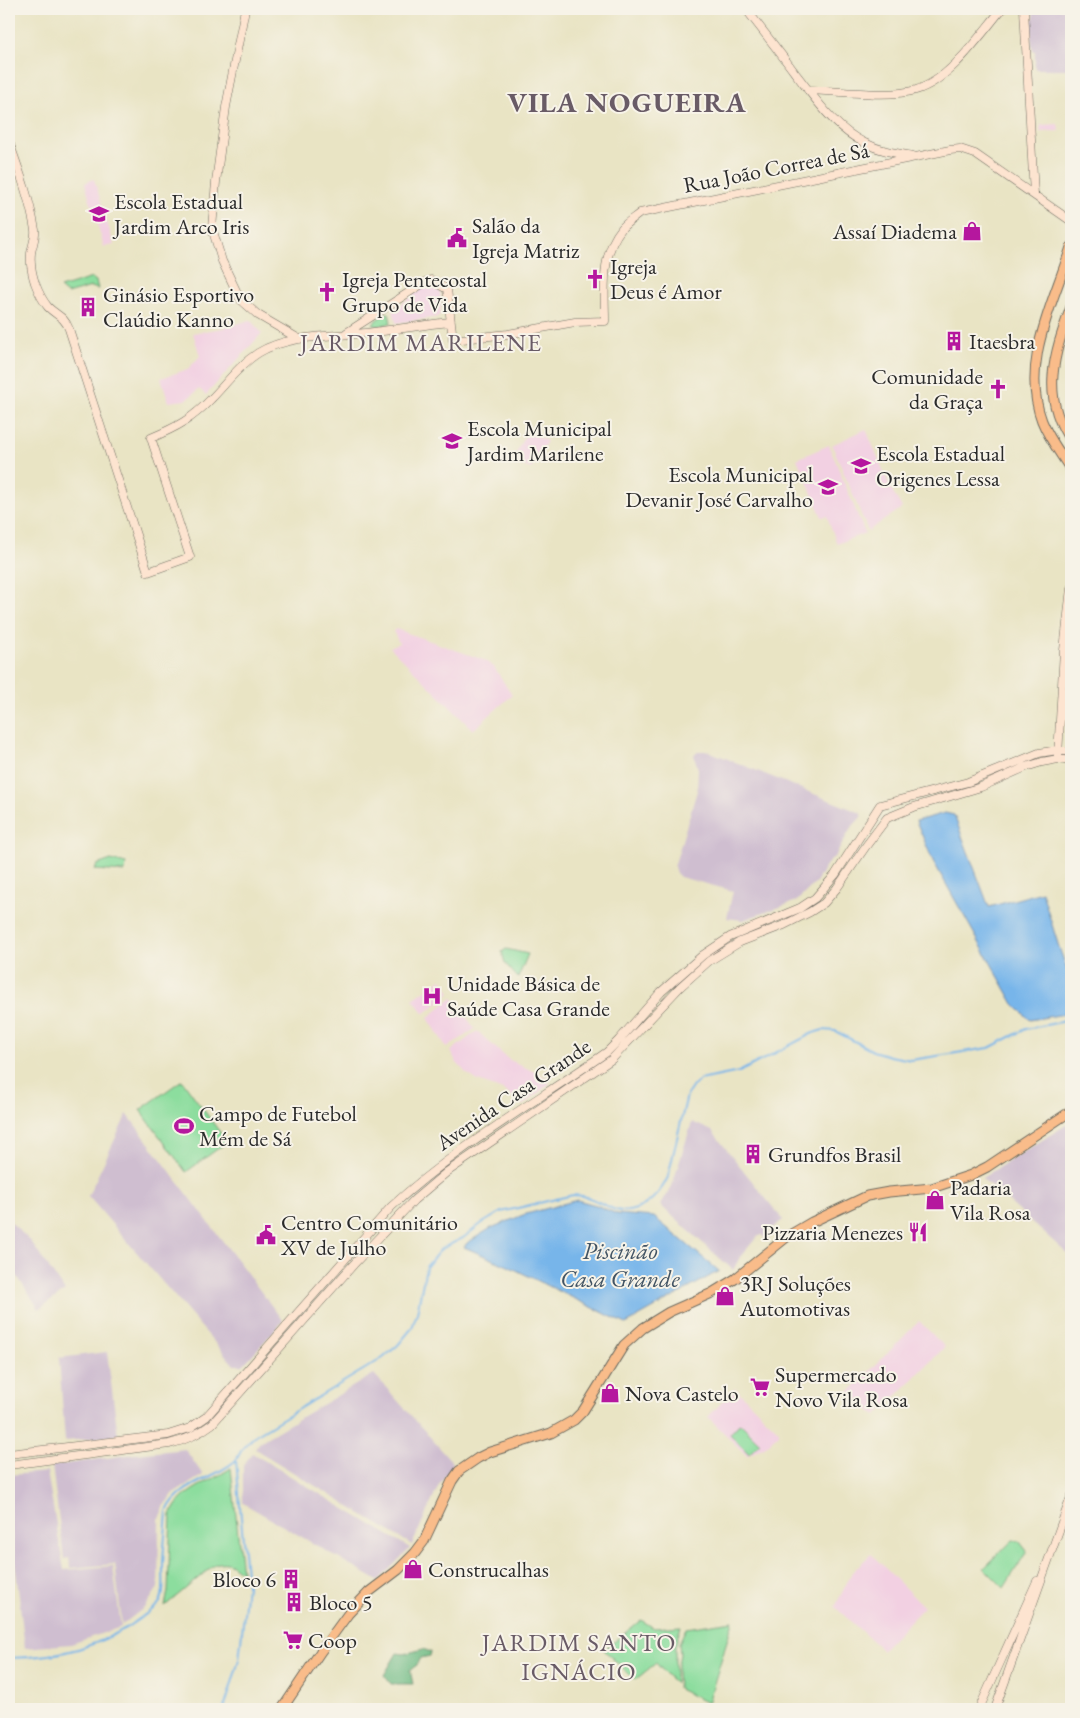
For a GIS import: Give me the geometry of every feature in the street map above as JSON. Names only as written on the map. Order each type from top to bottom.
[{"type":"main road","points":[[245,9],[226,107],[212,228],[222,261],[240,299],[258,315],[299,339]]},
{"type":"main road","points":[[746,9],[823,109],[852,135],[865,143],[886,151],[920,157]]},
{"type":"main road","points":[[808,90],[890,93],[906,92],[924,87],[944,74],[958,61],[1002,9]]},
{"type":"main road","points":[[1024,9],[1034,195]]},
{"type":"main road","points":[[9,142],[36,232],[31,251],[35,283],[44,302],[63,318],[69,328],[148,572],[190,557],[151,438],[184,423],[212,398],[231,376],[256,354],[270,347],[299,339],[367,332],[449,322],[446,289],[436,282],[428,281],[344,334]]},
{"type":"main road","name":"Rua João Correa de Sá","points":[[449,322],[453,340],[508,334],[575,322],[605,322],[604,269],[610,248],[623,227],[640,213],[960,149],[968,151],[987,162],[1071,221]]},
{"type":"main road","points":[[1071,247],[1038,350],[1034,379],[1042,420],[1049,436],[1071,470]]},
{"type":"main road","points":[[1071,307],[1056,356],[1052,381],[1059,421],[1071,441]]},
{"type":"main road","points":[[1058,759],[1071,588]]},
{"type":"main road","name":"Avenida Casa Grande","points":[[9,1454],[168,1435],[181,1432],[198,1423],[206,1417],[239,1381],[391,1207],[442,1164],[607,1052],[661,992],[703,954],[730,937],[800,908],[815,898],[835,875],[880,806],[968,782],[1028,756],[1058,750],[1071,752]]},
{"type":"main road","name":"Avenida Casa Grande","points":[[9,1464],[170,1444],[201,1433],[212,1424],[353,1265],[414,1200],[447,1172],[612,1058],[680,987],[709,961],[740,942],[784,925],[824,903],[837,888],[887,818],[914,806],[981,787],[1042,762],[1058,759],[1071,761]]},
{"type":"main road","points":[[875,814],[887,818],[888,803]]},
{"type":"main road","points":[[282,1709],[348,1614],[369,1592],[398,1570],[415,1554],[424,1542],[452,1481],[459,1472],[490,1452],[551,1433],[574,1420],[583,1410],[624,1345],[643,1328],[669,1312],[735,1279],[788,1236],[812,1222],[867,1196],[932,1188],[971,1175],[987,1167],[1071,1111]]},
{"type":"main road","points":[[995,1709],[1071,1497]]},
{"type":"main road","points":[[979,1709],[1051,1552]]},
{"type":"shaded area","points":[[1033,9],[1067,9],[1071,69],[1035,69],[1035,51],[1033,51],[1030,30],[1030,19],[1034,18]]},
{"type":"shaded area","points":[[1058,124],[1059,131],[1040,132],[1041,125]]},
{"type":"shaded area","name":"Escola Estadual Jardim Arco Iris","points":[[94,179],[114,245],[104,247],[85,183]]},
{"type":"shaded area","points":[[427,285],[438,290],[440,293],[440,314],[438,317],[396,323],[393,310]]},
{"type":"shaded area","points":[[250,320],[262,333],[206,395],[199,389],[186,400],[169,402],[161,378],[188,369],[200,356],[193,333],[223,328]]},
{"type":"shaded area","name":"Escola Estadual Origenes Lessa","points":[[866,429],[890,487],[902,508],[868,531],[832,445]]},
{"type":"shaded area","points":[[527,431],[547,441],[531,469],[512,461]]},
{"type":"shaded area","name":"Escola Municipal Devanir José Carvalho","points":[[829,445],[865,533],[837,544],[827,516],[822,517],[797,459]]},
{"type":"shaded area","points":[[396,629],[484,660],[494,667],[512,695],[473,730],[390,647],[399,643],[393,631]]},
{"type":"shaded area","points":[[699,751],[708,751],[861,813],[862,816],[851,828],[836,855],[827,864],[816,882],[797,901],[743,920],[727,918],[733,891],[680,877],[676,873],[674,867],[697,791],[698,769],[694,755]]},
{"type":"shaded area","name":"Unidade Básica de Saúde Casa Grande","points":[[442,979],[450,993],[424,1014],[413,999]]},
{"type":"shaded area","points":[[452,997],[475,1029],[447,1048],[428,1018]]},
{"type":"shaded area","points":[[477,1031],[508,1059],[549,1079],[549,1084],[523,1105],[503,1090],[478,1081],[466,1073],[456,1062],[451,1051]]},
{"type":"shaded area","points":[[127,1114],[283,1321],[243,1365],[234,1365],[88,1196]]},
{"type":"shaded area","points":[[692,1122],[712,1131],[783,1220],[768,1231],[769,1238],[766,1240],[762,1235],[757,1237],[740,1257],[733,1270],[660,1205],[672,1186]]},
{"type":"shaded area","points":[[1071,1122],[1071,1257],[982,1178]]},
{"type":"shaded area","points":[[9,1220],[30,1241],[65,1291],[39,1309],[9,1264]]},
{"type":"shaded area","points":[[919,1321],[945,1347],[876,1416],[849,1392]]},
{"type":"shaded area","points":[[107,1352],[118,1436],[65,1441],[59,1358]]},
{"type":"shaded area","points":[[374,1374],[454,1464],[439,1485],[412,1545],[255,1449],[266,1438]]},
{"type":"shaded area","points":[[735,1388],[779,1431],[779,1434],[766,1446],[747,1456],[708,1417]]},
{"type":"shaded area","points":[[185,1449],[203,1475],[174,1493],[165,1504],[159,1519],[158,1588],[145,1607],[122,1625],[115,1564],[70,1568],[69,1558],[64,1559],[52,1466]]},
{"type":"shaded area","points":[[252,1453],[410,1548],[378,1581],[243,1503],[243,1466]]},
{"type":"shaded area","points":[[47,1472],[64,1570],[113,1566],[121,1627],[71,1644],[25,1648],[9,1511],[9,1475]]},
{"type":"shaded area","points":[[871,1554],[924,1607],[882,1650],[835,1607],[852,1572]]},
{"type":"green space","points":[[92,278],[96,281],[98,289],[91,287],[67,294],[60,288]]},
{"type":"green space","points":[[389,313],[391,323],[379,326],[373,325],[376,320]]},
{"type":"green space","points":[[111,860],[126,864],[125,872],[95,870],[97,865]]},
{"type":"green space","points":[[506,949],[528,954],[518,978],[505,963],[502,952]]},
{"type":"green space","name":"Campo de Futebol Mém de Sá","points":[[182,1080],[227,1142],[186,1172],[140,1110]]},
{"type":"green space","points":[[740,1423],[760,1443],[749,1454],[730,1434]]},
{"type":"green space","points":[[231,1468],[242,1573],[227,1563],[215,1564],[165,1606],[168,1591],[171,1515],[176,1506],[189,1493]]},
{"type":"green space","points":[[1013,1540],[1019,1541],[1027,1551],[1004,1588],[984,1568]]},
{"type":"green space","points":[[641,1620],[654,1628],[681,1626],[675,1646],[675,1684],[656,1663],[635,1680],[604,1650]]},
{"type":"green space","points":[[733,1621],[708,1703],[678,1689],[679,1643],[686,1628]]},
{"type":"green space","points":[[423,1649],[431,1652],[430,1656],[421,1658],[417,1665],[410,1670],[413,1684],[391,1684],[384,1675],[397,1653],[404,1654]]},
{"type":"water","points":[[945,813],[954,815],[989,907],[1042,892],[1071,981],[1071,1013],[1030,1020],[1014,1004],[933,861],[916,821]]},
{"type":"water","name":"Piscinão Casa Grande","points":[[577,1200],[596,1205],[617,1214],[654,1217],[719,1271],[626,1324],[508,1266],[464,1247],[467,1243],[491,1228],[523,1215]]},
{"type":"waterway","points":[[9,1658],[45,1656],[79,1649],[126,1628],[156,1606],[163,1594],[163,1554],[167,1511],[173,1502],[188,1488],[235,1461],[243,1448],[257,1434],[383,1358],[398,1345],[412,1328],[417,1313],[426,1267],[441,1249],[463,1238],[501,1212],[573,1195],[589,1198],[622,1211],[630,1211],[646,1204],[659,1192],[668,1177],[687,1095],[700,1080],[739,1072],[813,1033],[823,1030],[835,1031],[873,1051],[911,1060],[989,1048],[1026,1029],[1071,1020]]},
{"type":"waterway","points":[[224,1709],[239,1660],[247,1586],[236,1460]]},
{"type":"place","name":"Escola Estadual Jardim Arco Iris","points":[[99,214]]},
{"type":"place","name":"Assaí Diadema","points":[[972,231]]},
{"type":"place","name":"Salão da Igreja Matriz","points":[[457,238]]},
{"type":"place","name":"Igreja Deus é Amor","points":[[595,279]]},
{"type":"place","name":"Igreja Pentecostal Grupo de Vida","points":[[327,292]]},
{"type":"place","name":"Ginásio Esportivo Claúdio Kanno","points":[[88,307]]},
{"type":"place","name":"Itaesbra","points":[[954,341]]},
{"type":"place","name":"Comunidade da Graça","points":[[998,389]]},
{"type":"place","name":"Escola Municipal Jardim Marilene","points":[[452,441]]},
{"type":"place","name":"Escola Estadual Origenes Lessa","points":[[861,466]]},
{"type":"place","name":"Escola Municipal Devanir José Carvalho","points":[[828,487]]},
{"type":"place","name":"Unidade Básica de Saúde Casa Grande","points":[[432,996]]},
{"type":"place","name":"Campo de Futebol Mém de Sá","points":[[184,1126]]},
{"type":"place","name":"Grundfos Brasil","points":[[753,1154]]},
{"type":"place","name":"Padaria Vila Rosa","points":[[935,1200]]},
{"type":"place","name":"Pizzaria Menezes","points":[[918,1232]]},
{"type":"place","name":"Centro Comunitário XV de Julho","points":[[266,1235]]},
{"type":"place","name":"3RJ Soluções Automotivas","points":[[725,1296]]},
{"type":"place","name":"Supermercado Novo Vila Rosa","points":[[760,1387]]},
{"type":"place","name":"Nova Castelo","points":[[610,1393]]},
{"type":"place","name":"Construcalhas","points":[[413,1569]]},
{"type":"place","name":"Bloco 6","points":[[291,1579]]},
{"type":"place","name":"Bloco 5","points":[[294,1602]]},
{"type":"place","name":"Coop","points":[[293,1640]]},
{"type":"district","name":"VILA NOGUEIRA","points":[[627,102]]},
{"type":"district","name":"JARDIM MARILENE","points":[[421,342]]},
{"type":"district","name":"JARDIM SANTO IGNÁCIO","points":[[579,1656]]}]
